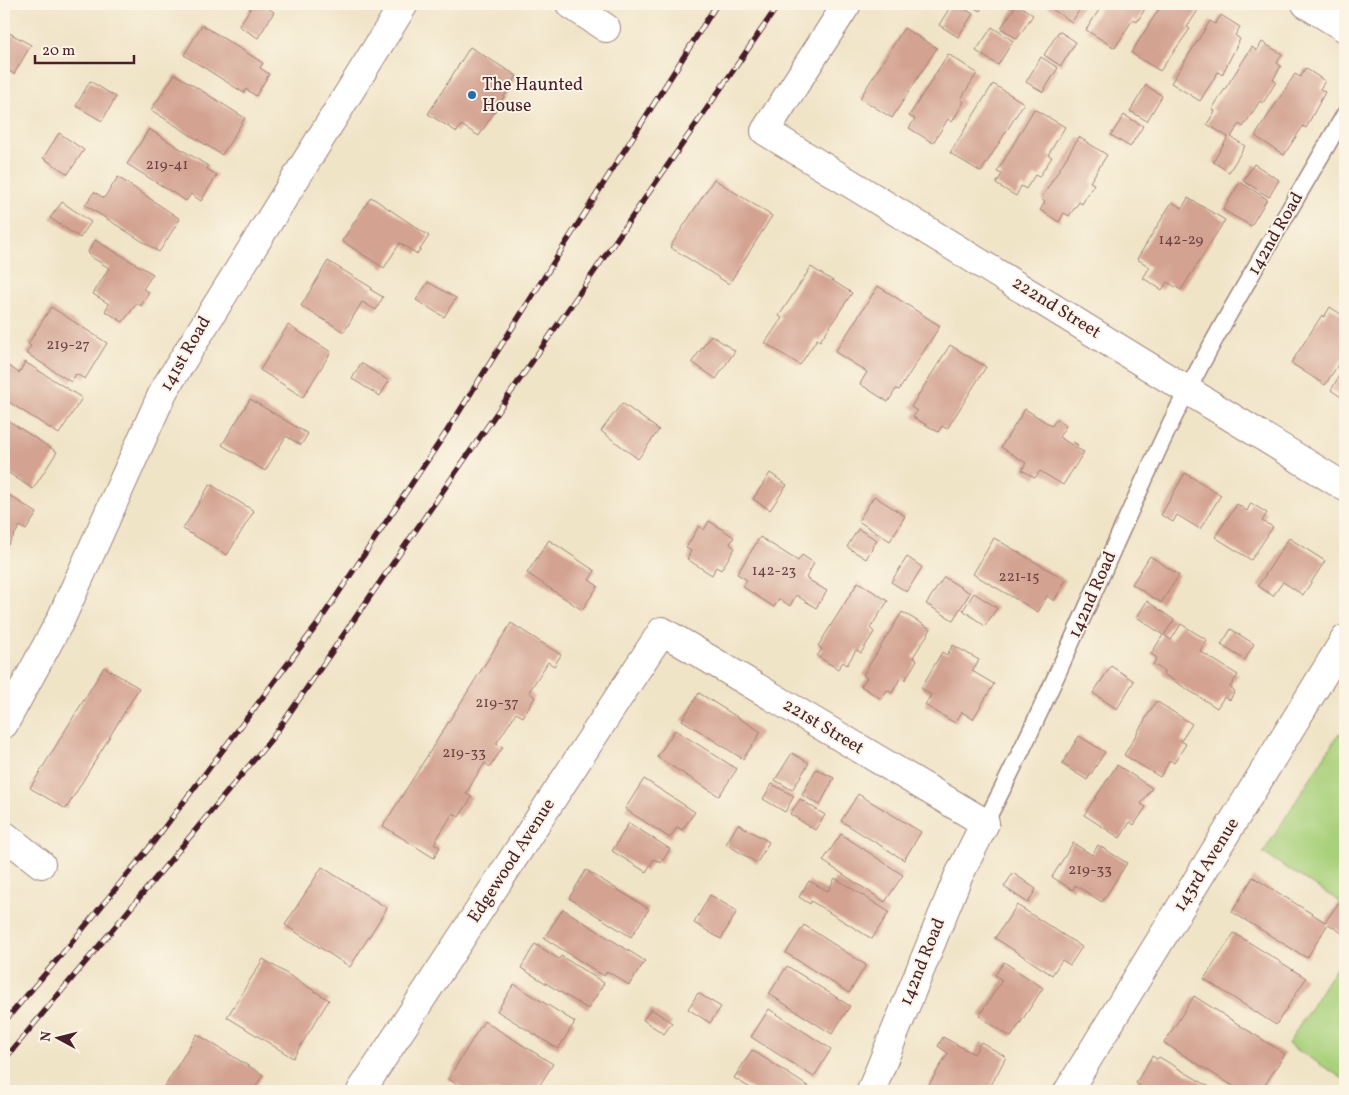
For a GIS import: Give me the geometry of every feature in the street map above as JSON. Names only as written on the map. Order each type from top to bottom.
[{"type":"street","name":"141st Road","points":[[4,724],[60,621],[164,390],[404,4]]},
{"type":"street","points":[[570,4],[606,28]]},
{"type":"street","name":"222nd Street","points":[[847,4],[766,131],[1189,389],[1345,487]]},
{"type":"street","points":[[1306,4],[1345,28]]},
{"type":"street","name":"221st Street","points":[[662,630],[985,823]]},
{"type":"street","name":"Edgewood Avenue","points":[[361,1091],[662,630]]},
{"type":"street","name":"143rd Avenue","points":[[1068,1091],[1345,639]]},
{"type":"street","name":"142nd Road","points":[[871,1091],[958,877],[985,823]]},
{"type":"street","points":[[4,835],[41,864]]},
{"type":"lane","name":"142nd Road","points":[[985,823],[1017,762],[1160,448],[1189,389],[1219,332],[1345,114]]},
{"type":"green space","points":[[1339,733],[1345,737],[1345,905],[1263,853]]},
{"type":"green space","points":[[1345,953],[1345,1080],[1288,1044]]},
{"type":"building","points":[[202,4],[212,4],[209,8]]},
{"type":"building","points":[[253,4],[261,4],[274,12],[258,38],[239,26]]},
{"type":"building","points":[[952,4],[957,4],[973,14],[958,37],[939,25]]},
{"type":"building","points":[[967,4],[984,4],[980,11]]},
{"type":"building","points":[[1017,4],[1033,15],[1017,39],[1001,28]]},
{"type":"building","points":[[1044,4],[1083,4],[1072,22]]},
{"type":"building","points":[[1103,4],[1148,4],[1137,22],[1133,19],[1115,48],[1086,30]]},
{"type":"building","points":[[1162,4],[1202,4],[1187,27],[1190,29],[1160,71],[1131,53]]},
{"type":"building","points":[[1221,15],[1240,27],[1235,35],[1240,39],[1222,75],[1218,72],[1200,101],[1171,83],[1210,21],[1215,24]]},
{"type":"building","points":[[202,25],[263,63],[260,68],[269,74],[256,96],[246,89],[244,93],[184,55]]},
{"type":"building","points":[[992,27],[1013,41],[998,65],[976,51]]},
{"type":"building","points":[[904,28],[937,48],[892,118],[860,98]]},
{"type":"building","points":[[4,30],[31,45],[14,74],[4,68]]},
{"type":"building","points":[[1059,31],[1076,42],[1061,66],[1044,55]]},
{"type":"building","points":[[1262,42],[1282,54],[1277,63],[1281,66],[1273,80],[1276,82],[1263,103],[1260,101],[1243,127],[1239,124],[1231,137],[1245,146],[1229,172],[1213,162],[1228,137],[1207,124],[1215,111],[1212,109],[1252,47],[1257,51]]},
{"type":"building","name":"The Haunted House","points":[[470,47],[517,76],[479,136],[461,125],[457,132],[428,114]]},
{"type":"building","points":[[948,54],[977,73],[961,99],[964,102],[952,122],[948,119],[933,143],[909,128],[915,119],[909,116]]},
{"type":"building","points":[[1041,57],[1058,68],[1043,92],[1026,82]]},
{"type":"building","points":[[1305,68],[1325,81],[1320,89],[1325,92],[1306,128],[1303,126],[1284,155],[1255,136],[1295,74],[1300,77]]},
{"type":"building","points":[[175,74],[245,118],[222,155],[151,110]]},
{"type":"building","points":[[90,81],[116,97],[102,121],[76,106]]},
{"type":"building","points":[[993,84],[1024,103],[981,172],[950,153]]},
{"type":"building","points":[[1146,85],[1162,96],[1147,121],[1130,111]]},
{"type":"building","points":[[1034,109],[1065,127],[1048,155],[1052,157],[1039,177],[1035,175],[1026,189],[1021,186],[1016,196],[996,184],[1002,174],[997,172]]},
{"type":"building","points":[[1124,115],[1143,126],[1130,147],[1111,135]]},
{"type":"building","points":[[149,129],[208,166],[207,169],[217,175],[201,201],[191,194],[186,201],[127,164]]},
{"type":"building","points":[[59,133],[84,150],[68,174],[43,158]]},
{"type":"building","points":[[1079,137],[1107,155],[1090,182],[1094,184],[1082,204],[1079,202],[1069,216],[1064,213],[1059,222],[1040,210],[1045,202],[1041,199]]},
{"type":"building","points":[[1254,164],[1279,180],[1269,197],[1243,181]]},
{"type":"building","points":[[118,177],[180,219],[159,252],[85,205],[94,192],[104,198]]},
{"type":"building","points":[[714,179],[772,216],[729,284],[670,247]]},
{"type":"building","points":[[1240,182],[1267,199],[1251,226],[1223,210]]},
{"type":"building","points":[[371,197],[429,236],[417,254],[400,243],[384,268],[342,241]]},
{"type":"building","points":[[1188,198],[1225,220],[1181,290],[1167,282],[1162,290],[1143,278],[1150,267],[1137,259],[1172,202],[1182,208]]},
{"type":"building","points":[[62,202],[91,222],[80,238],[50,218]]},
{"type":"building","points":[[95,240],[153,274],[143,289],[149,292],[141,306],[137,303],[123,322],[105,311],[109,304],[93,294],[109,268],[91,257],[88,252]]},
{"type":"building","points":[[328,261],[372,288],[371,290],[383,297],[376,310],[362,302],[344,332],[301,306]]},
{"type":"building","points":[[811,267],[852,293],[820,341],[817,339],[800,365],[765,343],[782,318],[779,316]]},
{"type":"building","points":[[428,282],[456,298],[444,317],[416,300]]},
{"type":"building","points":[[878,286],[940,326],[899,390],[896,389],[888,402],[860,384],[867,372],[835,352]]},
{"type":"building","points":[[51,307],[107,343],[85,379],[76,374],[71,382],[26,353],[31,346],[28,344]]},
{"type":"building","points":[[1330,307],[1345,317],[1345,354],[1325,385],[1291,363],[1322,315],[1324,317]]},
{"type":"building","points":[[288,325],[331,352],[303,397],[260,370]]},
{"type":"building","points":[[711,335],[735,351],[716,379],[692,362]]},
{"type":"building","points":[[950,345],[986,367],[947,429],[942,426],[938,432],[913,417],[917,411],[911,407]]},
{"type":"building","points":[[25,362],[82,398],[59,434],[4,399],[6,391],[4,389],[4,374],[9,366],[19,373]]},
{"type":"building","points":[[361,363],[389,381],[380,396],[352,379]]},
{"type":"building","points":[[1345,366],[1345,400],[1331,390]]},
{"type":"building","points":[[250,399],[308,434],[301,445],[286,436],[265,471],[222,445]]},
{"type":"building","points":[[622,403],[659,430],[638,459],[601,431]]},
{"type":"building","points":[[1025,409],[1052,426],[1056,419],[1066,426],[1059,437],[1072,445],[1073,442],[1078,445],[1076,448],[1084,452],[1063,485],[1040,471],[1035,478],[1022,470],[1026,463],[1001,447]]},
{"type":"building","points":[[4,418],[57,452],[33,489],[4,470]]},
{"type":"building","points":[[770,473],[787,485],[770,510],[753,499]]},
{"type":"building","points":[[1185,473],[1221,495],[1200,529],[1177,515],[1173,522],[1161,515]]},
{"type":"building","points":[[210,484],[254,511],[227,555],[183,529]]},
{"type":"building","points":[[4,492],[37,513],[26,530],[20,526],[8,545],[4,543]]},
{"type":"building","points":[[874,496],[905,516],[890,541],[858,521]]},
{"type":"building","points":[[1251,503],[1267,513],[1262,521],[1273,527],[1251,560],[1215,537],[1237,504],[1247,511]]},
{"type":"building","points":[[709,521],[734,537],[730,544],[735,548],[721,570],[716,567],[712,575],[687,559],[691,551],[686,548],[699,526],[704,530]]},
{"type":"building","points":[[858,529],[877,540],[866,559],[847,547]]},
{"type":"building","points":[[760,537],[798,561],[802,555],[814,563],[806,578],[827,591],[816,608],[796,595],[790,606],[779,599],[774,607],[743,587],[747,580],[737,574]]},
{"type":"building","points":[[994,538],[1066,580],[1054,601],[1047,596],[1038,612],[973,574]]},
{"type":"building","points":[[1289,538],[1325,561],[1303,595],[1283,582],[1273,596],[1258,586]]},
{"type":"building","points":[[549,540],[595,571],[589,580],[598,586],[582,610],[527,573]]},
{"type":"building","points":[[1150,556],[1179,575],[1161,603],[1132,584]]},
{"type":"building","points":[[907,557],[922,567],[907,592],[891,582]]},
{"type":"building","points":[[944,577],[970,593],[953,620],[926,604]]},
{"type":"building","points":[[858,582],[888,601],[870,628],[874,632],[861,653],[856,650],[847,665],[843,662],[838,669],[817,656],[822,649],[818,646]]},
{"type":"building","points":[[974,593],[997,608],[985,626],[963,610]]},
{"type":"building","points":[[1147,601],[1174,620],[1164,635],[1171,640],[1181,624],[1207,640],[1200,651],[1238,675],[1230,687],[1235,691],[1230,700],[1224,697],[1217,708],[1163,674],[1164,671],[1153,664],[1157,658],[1151,654],[1163,635],[1137,617]]},
{"type":"building","points":[[902,612],[931,629],[913,657],[917,660],[905,680],[901,677],[892,693],[887,690],[881,699],[861,686],[867,678],[863,675]]},
{"type":"building","points":[[511,623],[561,655],[554,666],[548,662],[529,692],[535,697],[523,717],[516,713],[496,744],[503,747],[490,767],[485,763],[475,778],[466,794],[472,797],[459,817],[453,813],[443,829],[434,844],[440,847],[434,858],[383,826]]},
{"type":"building","points":[[1231,629],[1254,644],[1245,660],[1221,645]]},
{"type":"building","points":[[953,645],[979,660],[972,671],[994,684],[973,719],[962,712],[955,723],[925,705],[931,695],[921,688],[942,652],[947,655]]},
{"type":"building","points":[[1111,666],[1134,681],[1117,709],[1093,693]]},
{"type":"building","points":[[104,667],[139,688],[66,809],[30,788]]},
{"type":"building","points":[[699,693],[761,732],[743,759],[682,720]]},
{"type":"building","points":[[1156,701],[1192,724],[1181,741],[1186,744],[1174,763],[1170,760],[1160,777],[1124,755]]},
{"type":"building","points":[[675,730],[737,769],[719,796],[657,757]]},
{"type":"building","points":[[1079,736],[1105,752],[1087,780],[1062,764]]},
{"type":"building","points":[[792,753],[809,763],[792,790],[775,780]]},
{"type":"building","points":[[1117,765],[1152,788],[1141,804],[1146,807],[1134,825],[1130,822],[1120,838],[1084,815]]},
{"type":"building","points":[[816,769],[834,778],[820,805],[802,795]]},
{"type":"building","points":[[644,779],[695,812],[682,830],[677,827],[670,838],[625,809]]},
{"type":"building","points":[[772,784],[794,796],[785,812],[763,799]]},
{"type":"building","points":[[858,794],[921,832],[904,860],[841,821]]},
{"type":"building","points":[[800,799],[825,815],[815,830],[790,814]]},
{"type":"building","points":[[629,823],[670,849],[661,863],[654,859],[646,872],[612,851]]},
{"type":"building","points":[[738,824],[769,842],[757,863],[726,844]]},
{"type":"building","points":[[841,834],[903,875],[885,902],[823,861]]},
{"type":"building","points":[[1073,843],[1092,855],[1098,845],[1127,863],[1102,902],[1075,885],[1073,890],[1052,877]]},
{"type":"building","points":[[322,867],[387,908],[350,967],[285,925]]},
{"type":"building","points":[[586,870],[649,909],[631,937],[569,898]]},
{"type":"building","points":[[1013,873],[1036,889],[1028,903],[1004,887]]},
{"type":"building","points":[[1253,877],[1325,922],[1340,901],[1345,905],[1345,935],[1328,924],[1307,958],[1232,912]]},
{"type":"building","points":[[835,878],[889,912],[872,939],[811,901],[810,904],[799,897],[809,881],[828,891]]},
{"type":"building","points":[[710,895],[737,911],[721,939],[694,923]]},
{"type":"building","points":[[1017,905],[1082,947],[1070,965],[1062,960],[1052,975],[995,938]]},
{"type":"building","points":[[563,909],[645,961],[629,985],[607,971],[604,976],[544,938]]},
{"type":"building","points":[[804,925],[866,965],[849,993],[786,953]]},
{"type":"building","points":[[1234,933],[1306,978],[1276,1025],[1204,979]]},
{"type":"building","points":[[535,944],[559,959],[561,956],[604,983],[588,1009],[521,968]]},
{"type":"building","points":[[263,959],[329,1000],[293,1058],[227,1017]]},
{"type":"building","points":[[1004,962],[1043,988],[1011,1037],[979,1016],[1002,980],[995,975]]},
{"type":"building","points":[[787,966],[850,1006],[832,1034],[769,994]]},
{"type":"building","points":[[514,984],[575,1022],[558,1049],[497,1011]]},
{"type":"building","points":[[698,993],[721,1007],[710,1023],[688,1009]]},
{"type":"building","points":[[1194,996],[1285,1054],[1261,1091],[1241,1091],[1164,1043]]},
{"type":"building","points":[[651,1009],[672,1023],[664,1034],[643,1020]]},
{"type":"building","points":[[769,1009],[831,1049],[814,1077],[751,1037]]},
{"type":"building","points":[[484,1021],[553,1064],[536,1091],[468,1091],[448,1079]]},
{"type":"building","points":[[197,1034],[263,1075],[253,1091],[162,1091]]},
{"type":"building","points":[[943,1037],[974,1054],[981,1042],[1006,1057],[988,1091],[937,1091],[928,1086],[948,1053],[938,1046]]},
{"type":"building","points":[[752,1050],[815,1091],[755,1091],[734,1078]]},
{"type":"building","points":[[1152,1056],[1157,1059],[1159,1057],[1213,1089],[1211,1091],[1139,1091],[1141,1087],[1136,1083]]},
{"type":"railway","points":[[4,1022],[149,848],[317,625],[447,431],[717,4]]},
{"type":"railway","points":[[4,1060],[273,737],[779,4]]},
{"type":"place","name":"The Haunted House","points":[[472,95]]}]
